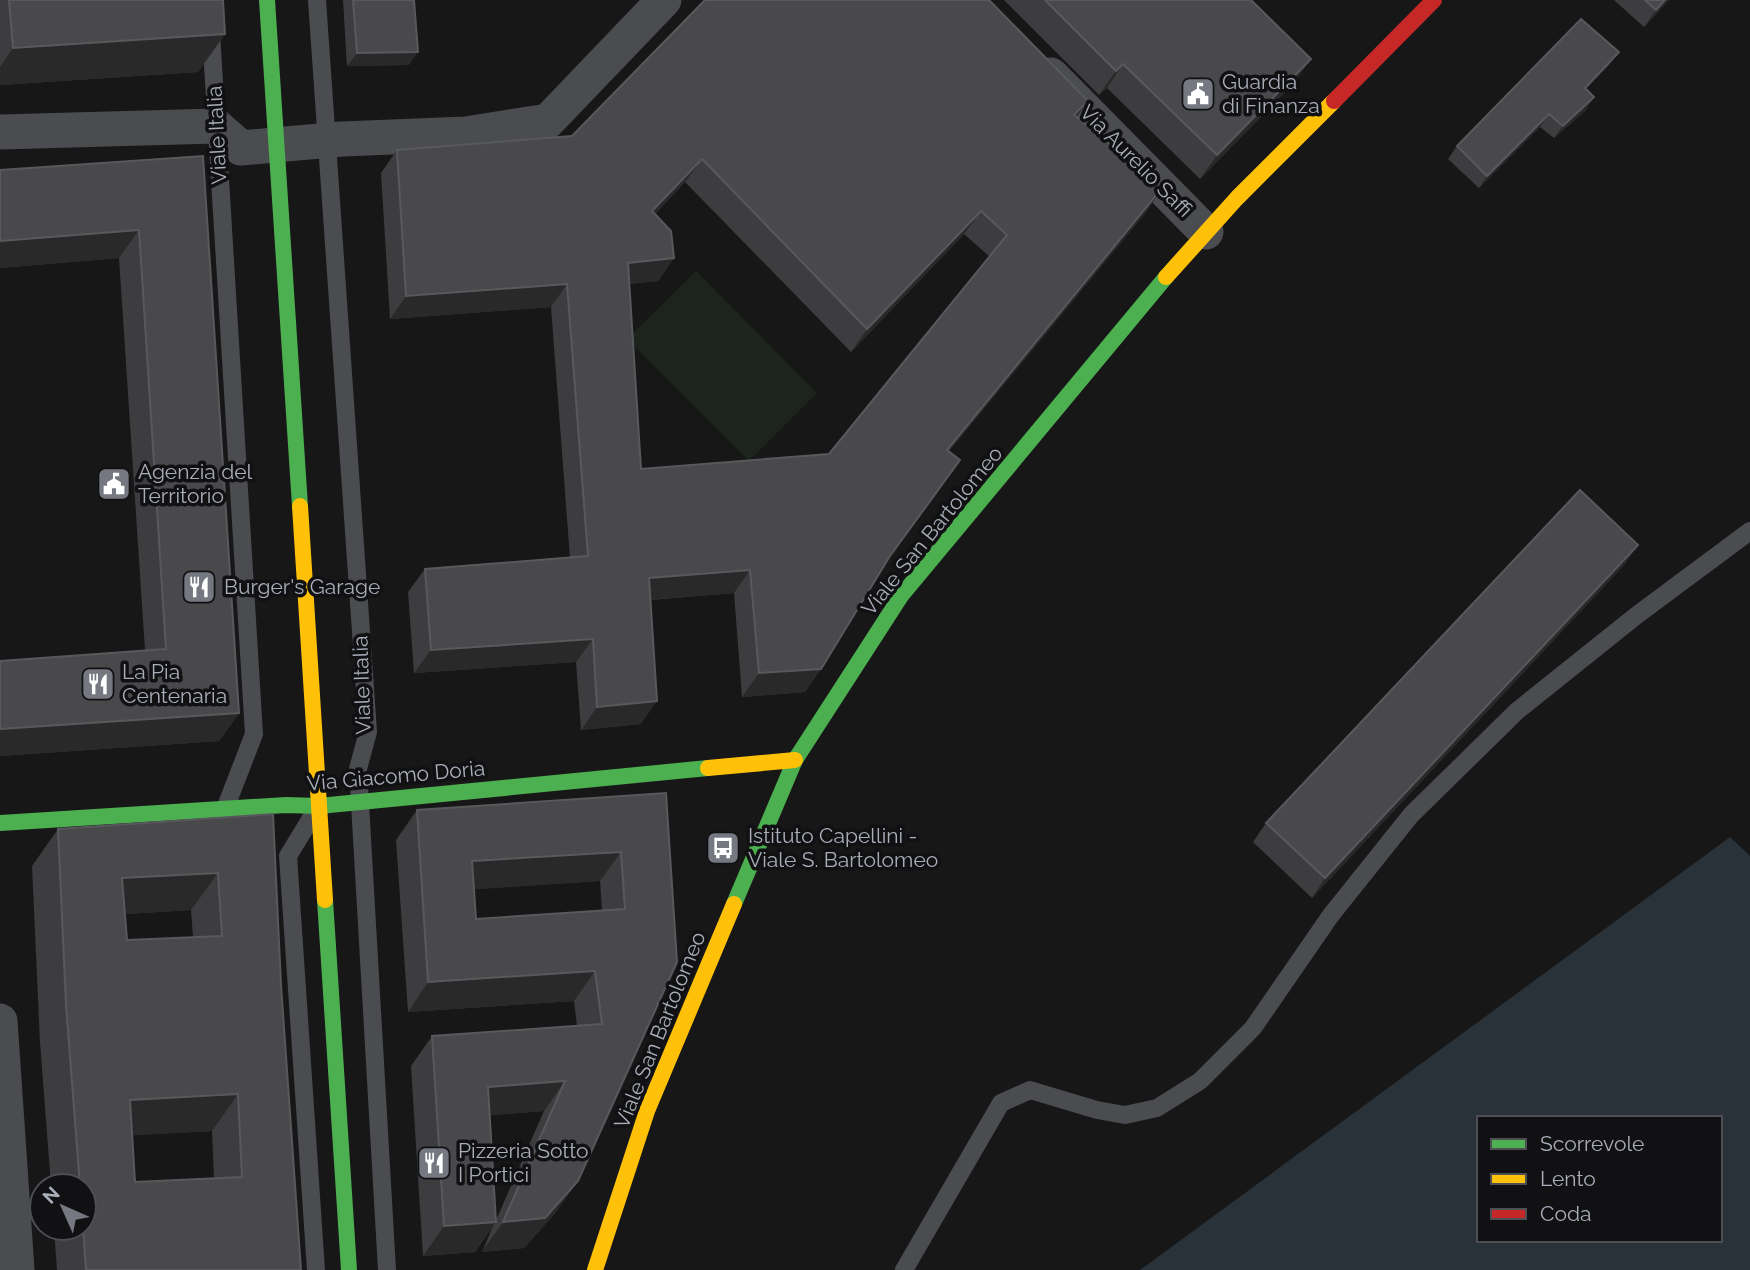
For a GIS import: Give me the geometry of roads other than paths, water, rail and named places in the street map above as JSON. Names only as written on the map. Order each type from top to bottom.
[{"type":"main road","points":[[267,0],[349,1270]]},
{"type":"main road","name":"Viale San Bartolomeo","points":[[595,1270],[647,1111],[795,760],[901,596],[1206,232],[1434,0]]},
{"type":"main road","name":"Via Giacomo Doria","points":[[0,823],[319,806],[795,760]]},
{"type":"street","points":[[0,132],[216,126],[241,148],[466,134],[548,121],[664,0]]},
{"type":"street","name":"Via Aurelio Saffi","points":[[1034,57],[1206,232]]},
{"type":"street","points":[[0,1021],[17,1270]]},
{"type":"lane","name":"Viale Italia","points":[[209,0],[254,734],[225,809]]},
{"type":"lane","name":"Viale Italia","points":[[317,0],[368,732],[358,769],[387,1270]]},
{"type":"lane","points":[[904,1270],[1001,1103],[1030,1090],[1097,1111],[1125,1115],[1157,1108],[1200,1081],[1253,1028],[1331,915],[1411,815],[1517,710],[1637,615],[1750,531]]},
{"type":"lane","points":[[316,1270],[288,856],[319,806]]},
{"type":"place","name":"Guardia di Finanza","points":[[1198,94]]},
{"type":"place","name":"Agenzia del Territorio","points":[[114,484]]},
{"type":"place","name":"Burger's Garage","points":[[199,587]]},
{"type":"place","name":"La Pia Centenaria","points":[[98,684]]},
{"type":"place","name":"Istituto Capellini - Viale S. Bartolomeo","points":[[723,848]]},
{"type":"place","name":"Pizzeria Sotto I Portici","points":[[434,1163]]}]
